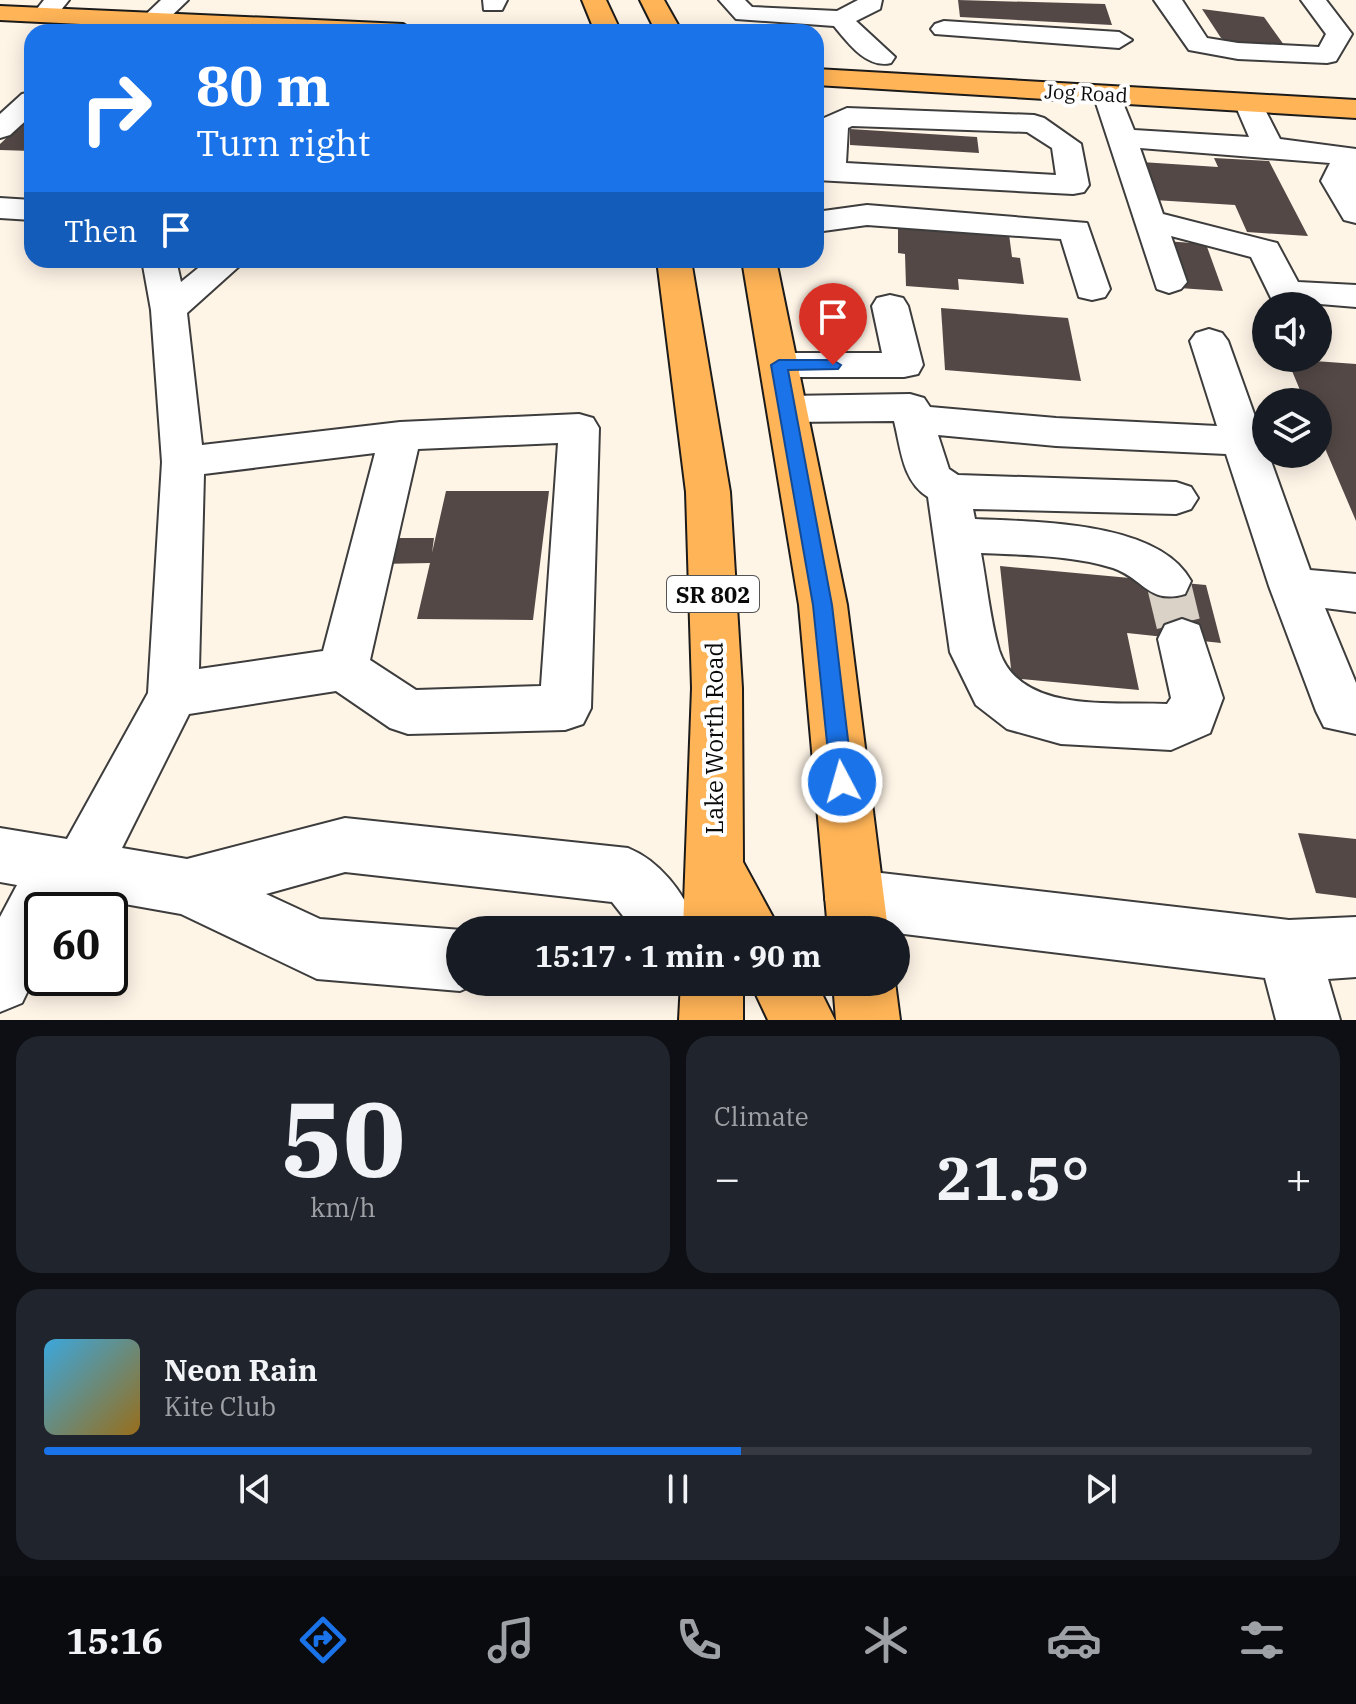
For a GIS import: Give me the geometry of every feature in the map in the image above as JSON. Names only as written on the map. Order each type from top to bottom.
[{"type":"main road","points":[[594,0],[604,24]]},
{"type":"main road","points":[[652,0],[665,24]]},
{"type":"main road","points":[[0,13],[44,18],[236,24]]},
{"type":"main road","points":[[0,36],[24,26]]},
{"type":"main road","name":"Jog Road","points":[[824,53],[946,60],[1107,94],[1356,109]]},
{"type":"main road","name":"Jog Road","points":[[824,77],[1027,77],[1356,84]]},
{"type":"main road","name":"Lake Worth Road","points":[[675,268],[708,492],[717,688],[705,916]]},
{"type":"main road","points":[[761,268],[823,605],[856,915]]},
{"type":"main road","name":"Lake Worth Road","points":[[709,996],[711,1020]]},
{"type":"main road","points":[[789,996],[803,1020]]},
{"type":"main road","points":[[865,996],[868,1020]]},
{"type":"lane","points":[[153,20],[176,0]]},
{"type":"lane","points":[[731,0],[745,14],[841,19],[871,4],[870,0]]},
{"type":"lane","points":[[936,0],[944,29],[946,60]]},
{"type":"lane","points":[[1166,0],[1198,44],[1238,51],[1327,55],[1344,46],[1339,34],[1313,0]]},
{"type":"lane","points":[[841,19],[858,39],[882,57]]},
{"type":"lane","points":[[944,29],[1119,40]]},
{"type":"lane","points":[[1017,33],[1034,124]]},
{"type":"lane","points":[[1107,94],[1169,282]]},
{"type":"lane","points":[[1248,102],[1269,147]]},
{"type":"lane","points":[[1318,106],[1352,156]]},
{"type":"lane","points":[[0,129],[24,107]]},
{"type":"lane","points":[[824,167],[834,124],[847,117],[1034,124],[1066,144],[1073,185],[824,171]]},
{"type":"lane","points":[[1120,138],[1269,147],[1352,156]]},
{"type":"lane","points":[[1352,156],[1337,181],[1356,213]]},
{"type":"lane","points":[[0,208],[24,210]]},
{"type":"lane","points":[[824,221],[867,215],[1075,230],[1092,289]]},
{"type":"lane","points":[[1149,220],[1265,250],[1285,292],[1356,296]]},
{"type":"lane","points":[[0,981],[173,695],[183,462],[169,310],[161,268]]},
{"type":"lane","points":[[169,310],[219,268]]},
{"type":"lane","points":[[783,387],[904,365],[890,306]]},
{"type":"lane","points":[[1209,341],[1292,586],[1342,711],[1356,712]]},
{"type":"lane","points":[[783,387],[910,407],[930,478],[952,512],[975,652],[994,690],[1025,713],[1061,721],[1171,727],[1192,717],[1197,698],[1182,639]]},
{"type":"lane","points":[[914,419],[1056,432],[1244,441]]},
{"type":"lane","points":[[173,695],[343,669],[408,712],[565,708],[579,428],[400,436],[183,462]]},
{"type":"lane","points":[[343,669],[400,436]]},
{"type":"lane","points":[[952,512],[1176,498]]},
{"type":"lane","points":[[952,512],[1139,557],[1160,570],[1168,581]]},
{"type":"lane","points":[[1292,586],[1356,593]]},
{"type":"lane","points":[[187,887],[345,845],[628,876],[688,916]]},
{"type":"lane","points":[[0,855],[187,887],[317,949],[446,959]]},
{"type":"lane","points":[[856,915],[1289,950],[1356,947]]},
{"type":"lane","points":[[1289,950],[1308,1020]]},
{"type":"building","points":[[958,0],[1105,4],[1112,25],[960,17]]},
{"type":"building","points":[[1202,9],[1264,17],[1284,45],[1230,43],[1221,38]]},
{"type":"building","points":[[24,122],[24,151],[0,150],[0,144]]},
{"type":"building","points":[[850,129],[977,137],[979,153],[850,145]]},
{"type":"building","points":[[1214,158],[1269,161],[1308,236],[1247,232],[1235,205],[1154,200],[1141,162],[1218,167]]},
{"type":"building","points":[[898,226],[1009,234],[1012,257],[1020,258],[1024,284],[958,279],[959,290],[906,286],[905,254],[898,253]]},
{"type":"building","points":[[1165,241],[1206,244],[1223,291],[1179,288]]},
{"type":"building","points":[[941,308],[1068,318],[1081,381],[945,370]]},
{"type":"building","points":[[1332,362],[1356,364],[1356,521],[1332,465],[1332,388],[1299,388],[1292,372],[1332,372]]},
{"type":"building","points":[[446,491],[549,491],[533,620],[417,619],[430,563],[379,564],[385,538],[434,538],[432,553]]},
{"type":"building","points":[[1000,566],[1206,585],[1221,643],[1127,633],[1139,690],[1012,678]]},
{"type":"building","points":[[1298,833],[1356,839],[1356,898],[1316,893]]},
{"type":"tunnel","points":[[1168,581],[1182,639]]},
{"type":"route","points":[[833,365],[779,365],[823,605],[842,782]]}]
